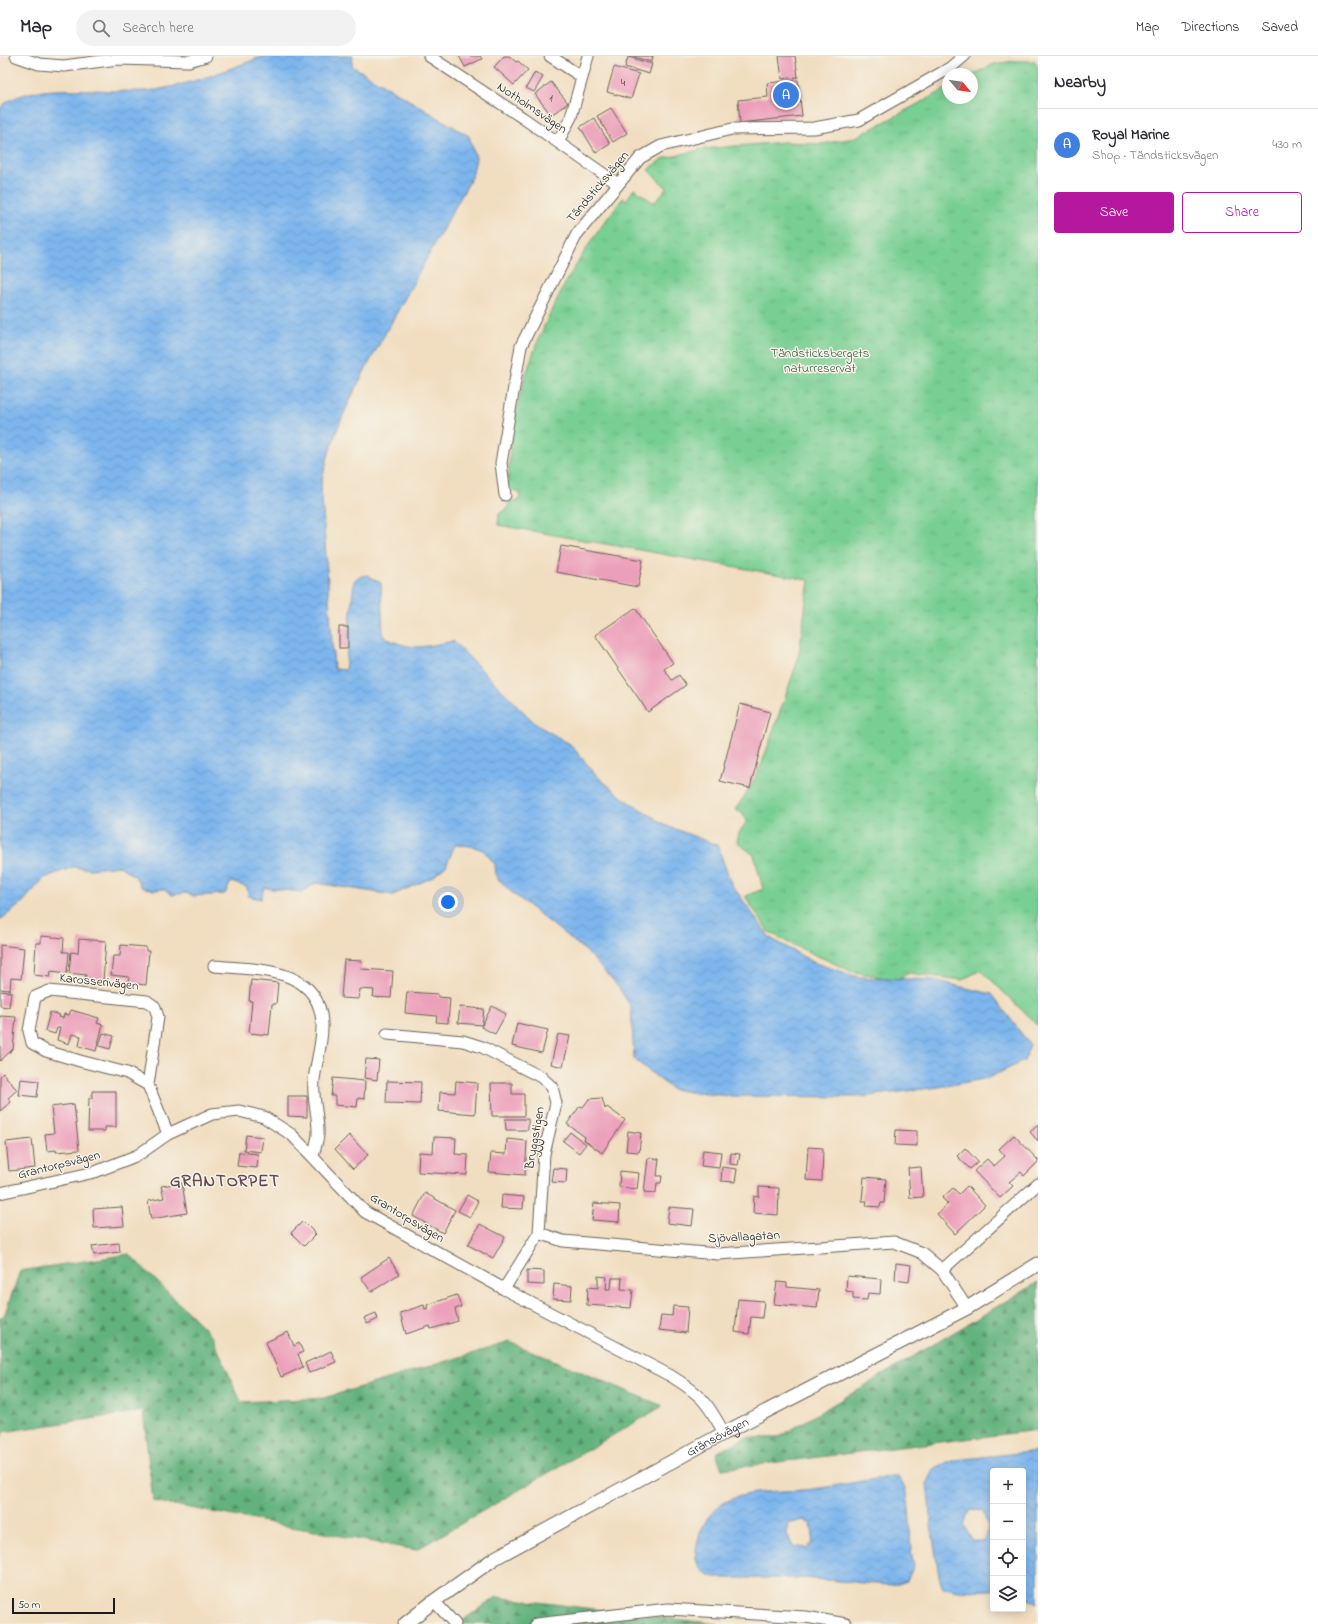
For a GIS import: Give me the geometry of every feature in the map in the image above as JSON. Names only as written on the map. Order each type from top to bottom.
[{"type":"street","points":[[16,56],[39,64],[64,66],[118,59],[189,61],[206,56]]},
{"type":"street","name":"Notholmsvägen","points":[[429,56],[618,184]]},
{"type":"street","points":[[550,56],[582,77]]},
{"type":"street","points":[[558,142],[571,117],[588,56]]},
{"type":"street","name":"Tändsticksvägen","points":[[505,495],[501,463],[521,346],[577,234],[640,158],[661,146],[732,129],[814,128],[859,120],[950,68],[964,56]]},
{"type":"street","points":[[214,966],[276,971],[307,988],[320,1007],[322,1025],[314,1081],[318,1135],[313,1156]]},
{"type":"street","name":"Karosserivägen","points":[[49,991],[105,996],[147,1001],[155,1007],[158,1017],[148,1085],[127,1073],[80,1061],[46,1050],[32,1043],[29,1031],[35,996],[49,991]]},
{"type":"street","name":"Bryggstigen","points":[[387,1034],[463,1041],[482,1047],[541,1077],[552,1087],[556,1103],[544,1154],[539,1233],[504,1289]]},
{"type":"street","points":[[148,1085],[168,1134]]},
{"type":"street","name":"Grantorpsvägen","points":[[0,1193],[96,1172],[138,1155],[168,1134],[212,1114],[239,1111],[264,1117],[292,1135],[365,1212],[504,1289],[672,1376],[694,1390],[708,1404],[724,1433]]},
{"type":"street","points":[[942,1270],[1038,1184]]},
{"type":"street","name":"Sjövallagatan","points":[[539,1233],[563,1241],[718,1254],[894,1242],[922,1253],[942,1270],[967,1308]]},
{"type":"street","name":"Gränsövägen","points":[[405,1624],[434,1600],[495,1558],[724,1433],[967,1308],[1038,1264]]},
{"type":"street","points":[[434,1600],[455,1624]]},
{"type":"street","points":[[536,1624],[668,1609],[806,1617],[846,1624]]},
{"type":"green space","name":"Tändsticksbergets naturreservat","points":[[1015,61],[1035,61],[1038,68],[1038,1026],[981,970],[962,980],[908,973],[896,980],[851,971],[787,942],[768,931],[745,896],[763,889],[754,855],[737,842],[739,833],[747,821],[743,813],[735,810],[750,788],[762,763],[798,660],[809,580],[498,525],[499,514],[507,509],[510,501],[519,501],[520,493],[508,486],[510,446],[517,407],[537,342],[566,282],[603,225],[623,198],[626,200],[634,189],[654,203],[667,188],[648,170],[662,159],[703,149],[784,142],[822,144],[854,138],[942,91],[942,104],[978,104],[978,72],[994,64]]},
{"type":"green space","points":[[129,1254],[212,1336],[241,1402],[324,1398],[510,1342],[663,1406],[416,1550],[153,1501],[143,1411],[3,1432],[0,1443],[0,1317],[4,1316],[20,1271]]},
{"type":"green space","points":[[1038,1282],[1038,1430],[722,1469],[716,1453],[747,1437],[777,1438]]},
{"type":"green space","points":[[497,1597],[716,1624],[457,1624]]},
{"type":"water","points":[[263,56],[353,56],[352,66],[469,136],[476,158],[472,177],[372,356],[351,398],[333,440],[326,462],[321,485],[334,669],[345,670],[354,581],[361,576],[368,575],[381,583],[383,636],[401,644],[417,647],[453,641],[537,725],[570,744],[598,777],[623,798],[667,826],[717,845],[732,885],[770,938],[815,963],[858,977],[932,980],[992,994],[1030,1045],[1024,1061],[988,1078],[946,1086],[861,1097],[731,1096],[695,1093],[672,1089],[634,1059],[631,1007],[619,988],[586,951],[510,891],[496,877],[495,864],[483,850],[472,846],[455,845],[446,866],[433,877],[393,895],[316,883],[302,892],[264,888],[261,899],[248,896],[247,887],[231,882],[225,894],[194,896],[187,893],[172,895],[164,889],[154,890],[141,887],[135,876],[119,866],[91,869],[73,867],[44,878],[21,904],[0,920],[0,108],[13,99],[30,93],[51,90],[155,90],[210,76]]},
{"type":"water","points":[[1038,1451],[1038,1603],[1026,1598],[1026,1468],[990,1468],[990,1590],[958,1591],[944,1588],[939,1576],[931,1524],[927,1482],[933,1470],[954,1460]],"holes":[[[971,1510],[983,1511],[988,1527],[984,1541],[973,1541],[964,1525]]]},
{"type":"water","points":[[886,1477],[898,1477],[904,1486],[907,1496],[914,1565],[907,1581],[887,1585],[803,1578],[719,1578],[704,1572],[697,1562],[696,1551],[698,1541],[701,1531],[709,1516],[720,1505],[734,1498],[748,1494],[813,1489]],"holes":[[[803,1520],[811,1524],[813,1535],[812,1544],[807,1548],[793,1546],[787,1534],[788,1524]]]},
{"type":"building","points":[[459,56],[480,56],[482,59],[465,67]]},
{"type":"building","points":[[504,56],[509,56],[516,62],[518,61],[528,70],[514,85],[494,67]]},
{"type":"building","points":[[630,56],[653,56],[652,62]]},
{"type":"building","points":[[779,56],[795,56],[798,77],[782,79]]},
{"type":"building","points":[[628,57],[652,64],[649,74],[625,67]]},
{"type":"building","points":[[614,67],[639,74],[631,99],[607,92]]},
{"type":"building","points":[[535,72],[543,77],[534,92],[526,88]]},
{"type":"building","points":[[798,80],[802,116],[740,123],[738,100],[768,97],[767,83]]},
{"type":"building","points":[[551,82],[568,103],[551,115],[535,94]]},
{"type":"building","points":[[611,108],[627,133],[613,142],[597,116]]},
{"type":"building","points":[[594,118],[610,144],[596,153],[580,127]]},
{"type":"building","points":[[561,546],[643,560],[638,587],[556,572]]},
{"type":"building","points":[[635,608],[673,663],[664,669],[672,680],[679,675],[686,685],[648,712],[595,635]]},
{"type":"building","points":[[339,627],[348,627],[348,648],[339,648]]},
{"type":"building","points":[[740,704],[770,712],[750,788],[720,781]]},
{"type":"building","points":[[41,936],[64,938],[63,952],[69,952],[67,973],[51,971],[50,977],[34,975],[36,943],[41,943]]},
{"type":"building","points":[[79,939],[106,941],[103,982],[85,981],[86,975],[69,973],[71,952],[78,953]]},
{"type":"building","points":[[0,945],[24,948],[21,979],[11,978],[10,990],[0,989]]},
{"type":"building","points":[[121,945],[146,947],[146,951],[149,951],[146,985],[128,983],[129,977],[111,975],[113,956],[120,956]]},
{"type":"building","points":[[344,960],[362,961],[361,969],[393,971],[391,998],[373,997],[374,990],[360,989],[359,999],[341,998]]},
{"type":"building","points":[[251,980],[278,983],[276,1004],[272,1004],[269,1035],[249,1033],[252,1001],[249,1001]]},
{"type":"building","points":[[0,991],[11,992],[9,1007],[0,1006]]},
{"type":"building","points":[[407,992],[438,994],[438,997],[450,998],[448,1023],[436,1022],[437,1016],[405,1013]]},
{"type":"building","points":[[492,1006],[506,1014],[495,1034],[481,1027]]},
{"type":"building","points":[[460,1007],[484,1009],[482,1025],[458,1023]]},
{"type":"building","points":[[71,1010],[99,1018],[97,1023],[103,1025],[96,1051],[79,1046],[81,1036],[72,1034],[69,1044],[57,1040],[60,1028],[57,1028],[55,1034],[45,1031],[50,1012],[60,1015],[59,1017],[63,1018],[64,1014],[69,1015]]},
{"type":"building","points":[[0,1016],[16,1017],[13,1049],[0,1061]]},
{"type":"building","points":[[517,1023],[548,1030],[542,1053],[512,1046]]},
{"type":"building","points":[[103,1033],[114,1036],[110,1049],[99,1046]]},
{"type":"building","points":[[558,1034],[570,1036],[563,1067],[551,1064]]},
{"type":"building","points":[[366,1059],[379,1060],[377,1080],[364,1078]]},
{"type":"building","points":[[3,1073],[17,1090],[8,1098],[11,1102],[0,1111],[0,1076]]},
{"type":"building","points":[[333,1078],[365,1081],[364,1099],[358,1098],[357,1107],[335,1105],[335,1096],[331,1096]]},
{"type":"building","points":[[21,1079],[39,1081],[37,1097],[19,1095]]},
{"type":"building","points":[[387,1081],[421,1082],[420,1104],[386,1103]]},
{"type":"building","points":[[456,1081],[477,1083],[475,1114],[439,1111],[440,1092],[455,1093]]},
{"type":"building","points":[[491,1083],[512,1083],[512,1094],[524,1094],[524,1116],[492,1116]]},
{"type":"building","points":[[92,1091],[116,1091],[116,1127],[105,1127],[105,1131],[88,1131],[89,1098],[92,1098]]},
{"type":"building","points":[[288,1096],[307,1096],[307,1117],[288,1116]]},
{"type":"building","points":[[602,1098],[605,1109],[607,1107],[625,1120],[602,1153],[584,1140],[585,1137],[567,1124],[580,1106],[583,1107],[589,1099]]},
{"type":"building","points":[[74,1104],[79,1150],[56,1152],[56,1150],[47,1151],[45,1134],[54,1133],[51,1107]]},
{"type":"building","points":[[505,1119],[528,1119],[528,1130],[506,1130]]},
{"type":"building","points":[[1038,1125],[1038,1141],[1030,1132]]},
{"type":"building","points":[[896,1130],[917,1131],[917,1146],[895,1145]]},
{"type":"building","points":[[628,1131],[641,1133],[639,1152],[626,1151]]},
{"type":"building","points":[[570,1132],[586,1144],[579,1153],[563,1141]]},
{"type":"building","points":[[246,1135],[263,1137],[261,1152],[244,1150]]},
{"type":"building","points":[[349,1135],[368,1155],[353,1169],[335,1149]]},
{"type":"building","points":[[1014,1135],[1038,1160],[1038,1162],[1024,1176],[1021,1172],[1009,1182],[1013,1186],[1000,1198],[974,1171],[987,1159],[994,1166],[1005,1156],[999,1149]]},
{"type":"building","points":[[434,1137],[456,1138],[455,1154],[468,1155],[467,1175],[418,1172],[419,1152],[433,1153]]},
{"type":"building","points":[[32,1139],[35,1168],[9,1171],[6,1142]]},
{"type":"building","points":[[507,1139],[527,1141],[525,1175],[489,1172],[491,1153],[506,1154]]},
{"type":"building","points":[[808,1147],[823,1148],[822,1181],[806,1180]]},
{"type":"building","points":[[965,1148],[978,1162],[970,1169],[957,1156]]},
{"type":"building","points":[[703,1150],[721,1152],[719,1168],[701,1166]]},
{"type":"building","points":[[239,1152],[258,1154],[257,1168],[237,1166]]},
{"type":"building","points":[[731,1153],[740,1154],[738,1165],[730,1164]]},
{"type":"building","points":[[648,1158],[659,1159],[657,1176],[662,1176],[661,1183],[657,1183],[656,1193],[644,1192]]},
{"type":"building","points":[[722,1167],[737,1169],[735,1182],[721,1181]]},
{"type":"building","points":[[921,1167],[923,1197],[910,1198],[908,1168]]},
{"type":"building","points":[[553,1168],[567,1169],[566,1183],[551,1182]]},
{"type":"building","points":[[620,1171],[639,1173],[637,1189],[619,1187]]},
{"type":"building","points":[[864,1177],[886,1179],[884,1203],[881,1203],[880,1207],[866,1206],[867,1201],[862,1201]]},
{"type":"building","points":[[182,1183],[187,1213],[151,1219],[148,1201],[164,1198],[161,1186]]},
{"type":"building","points":[[967,1186],[985,1205],[955,1234],[937,1214],[948,1204],[942,1198],[953,1188],[959,1194]]},
{"type":"building","points":[[759,1187],[779,1188],[778,1215],[753,1213],[754,1196],[759,1197]]},
{"type":"building","points":[[425,1193],[455,1210],[443,1233],[413,1216]]},
{"type":"building","points":[[467,1195],[478,1201],[470,1217],[458,1211]]},
{"type":"building","points":[[502,1195],[524,1197],[523,1209],[501,1208]]},
{"type":"building","points":[[594,1203],[620,1205],[619,1222],[592,1220]]},
{"type":"building","points":[[122,1207],[124,1226],[94,1228],[93,1209]]},
{"type":"building","points":[[669,1207],[694,1209],[692,1226],[667,1223]]},
{"type":"building","points":[[303,1221],[316,1234],[304,1246],[291,1233]]},
{"type":"building","points":[[480,1224],[505,1237],[493,1258],[468,1245]]},
{"type":"building","points":[[119,1243],[120,1252],[94,1255],[92,1246]]},
{"type":"building","points":[[389,1258],[399,1274],[371,1292],[361,1277]]},
{"type":"building","points":[[896,1263],[911,1265],[909,1282],[895,1280]]},
{"type":"building","points":[[527,1270],[544,1271],[544,1285],[527,1284]]},
{"type":"building","points":[[598,1276],[607,1277],[606,1289],[611,1289],[612,1278],[622,1278],[621,1289],[633,1290],[631,1308],[587,1305],[588,1287],[598,1288]]},
{"type":"building","points":[[847,1276],[881,1279],[880,1294],[868,1293],[867,1300],[853,1299],[853,1292],[846,1291]]},
{"type":"building","points":[[777,1282],[787,1283],[787,1287],[819,1290],[817,1308],[774,1304]]},
{"type":"building","points":[[554,1284],[572,1286],[571,1300],[553,1299]]},
{"type":"building","points":[[457,1295],[461,1307],[455,1309],[458,1321],[431,1329],[430,1326],[406,1334],[400,1313],[424,1305],[425,1309],[428,1308],[427,1305]]},
{"type":"building","points":[[738,1299],[764,1301],[762,1318],[751,1317],[749,1334],[735,1332]]},
{"type":"building","points":[[673,1306],[688,1307],[686,1333],[659,1330],[661,1315],[672,1316]]},
{"type":"building","points":[[376,1313],[378,1319],[367,1324],[364,1318]]},
{"type":"building","points":[[288,1332],[294,1346],[299,1343],[303,1352],[298,1354],[303,1367],[281,1377],[266,1342]]},
{"type":"building","points":[[331,1351],[336,1362],[309,1373],[305,1363]]},
{"type":"place","name":"Royal Marine","points":[[786,95]]},
{"type":"district","name":"GRANTORPET","points":[[225,1181]]}]
